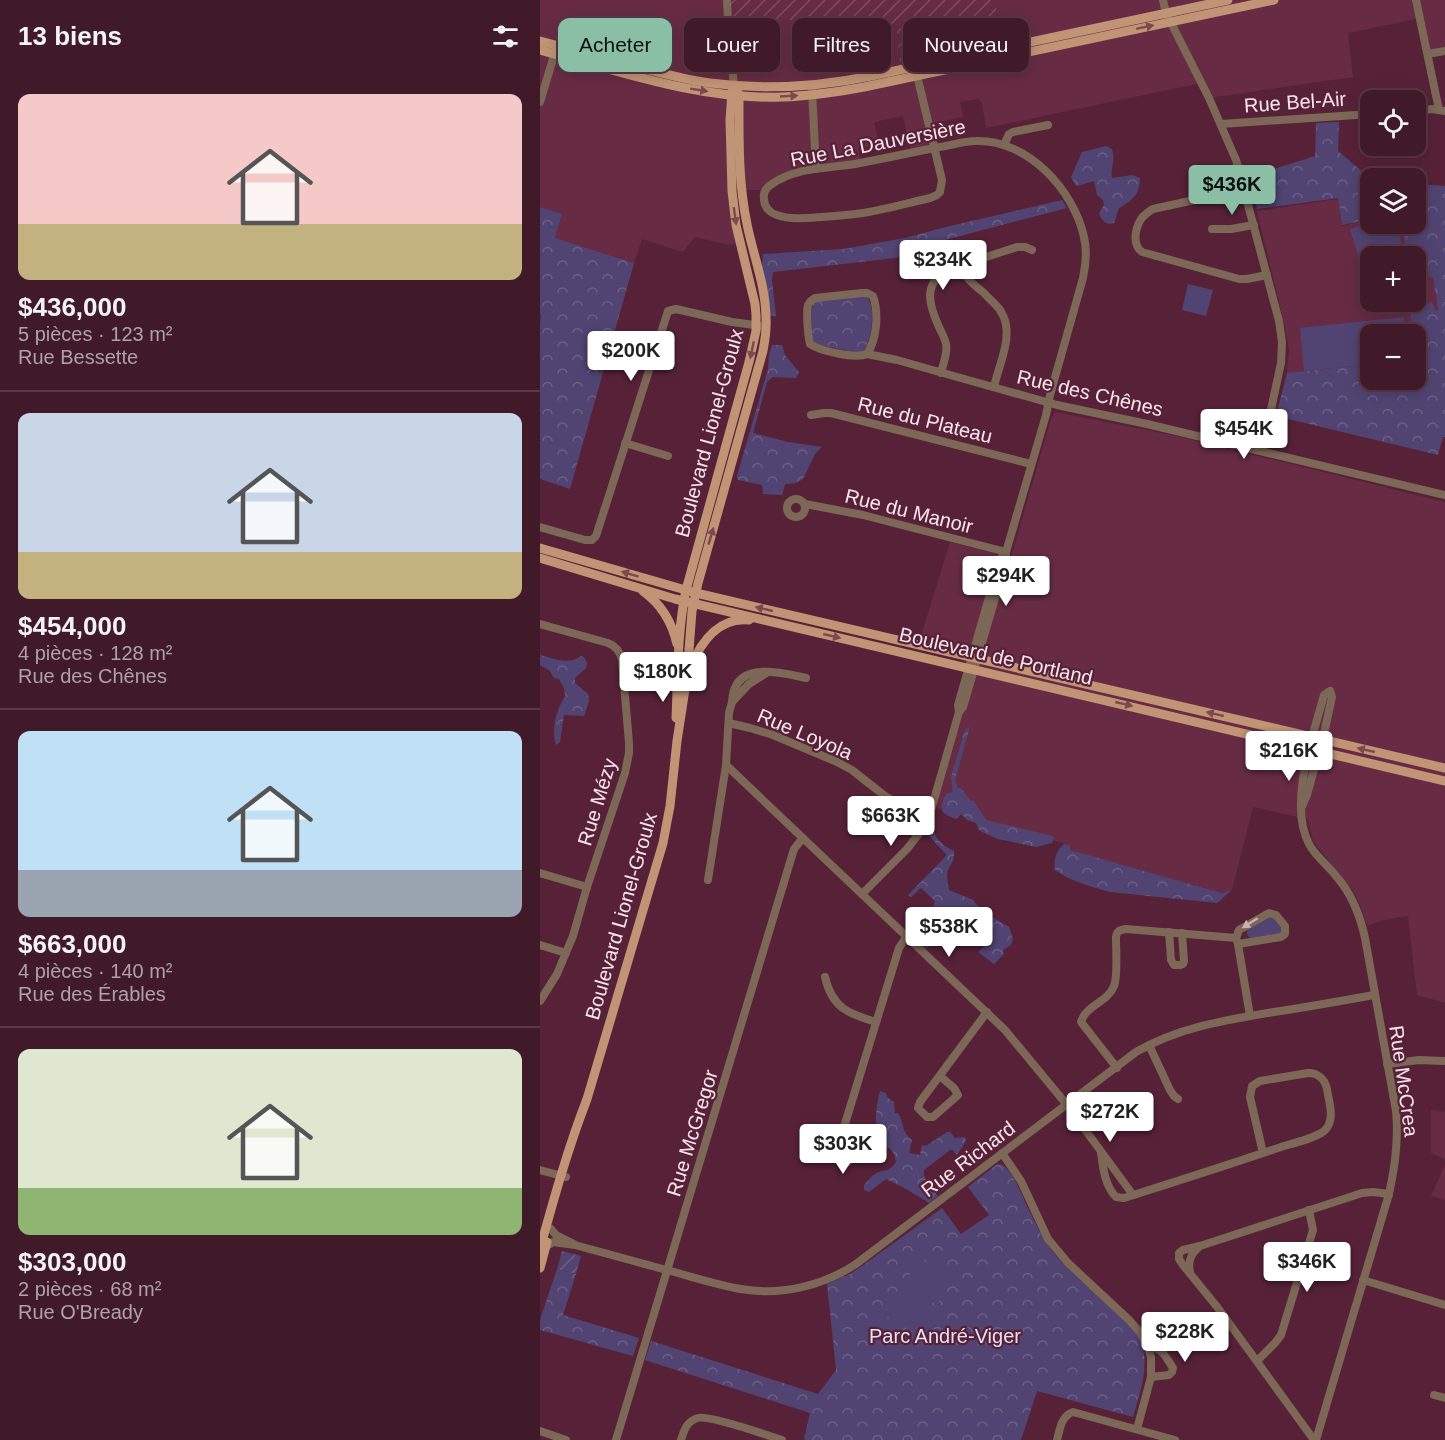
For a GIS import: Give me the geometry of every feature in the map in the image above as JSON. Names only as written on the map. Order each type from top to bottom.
[{"type":"main road","points":[[1029,45],[1228,0]]},
{"type":"main road","points":[[1029,50],[1274,0]]},
{"type":"main road","points":[[540,41],[556,50],[690,89],[735,92],[776,87],[812,90],[850,80],[916,72]]},
{"type":"main road","points":[[540,50],[556,50]]},
{"type":"main road","name":"Boulevard Lionel-Groulx","points":[[677,741],[678,663],[691,591],[763,351],[761,326],[736,225],[732,191],[735,92]]},
{"type":"main road","name":"Boulevard de Portland","points":[[540,548],[691,591],[1445,768]]},
{"type":"main road","name":"Boulevard de Portland","points":[[540,558],[689,602],[1445,780]]},
{"type":"main road","points":[[639,588],[661,607],[668,618],[675,636],[678,663]]},
{"type":"main road","name":"Boulevard Lionel-Groulx","points":[[543,1248],[551,1229],[576,1128],[587,1099],[663,843],[687,676],[692,611],[689,602]]},
{"type":"main road","points":[[687,676],[704,641],[727,622],[740,619],[775,622]]},
{"type":"main road","name":"Boulevard Lionel-Groulx","points":[[540,1268],[543,1248],[564,1177]]},
{"type":"street","points":[[727,0],[735,92]]},
{"type":"street","points":[[1162,0],[1166,13],[1221,124],[1236,160],[1279,321],[1282,353],[1280,375],[1262,451]]},
{"type":"street","points":[[1416,0],[1442,110],[1426,111]]},
{"type":"street","points":[[540,102],[556,50]]},
{"type":"street","points":[[1428,54],[1445,51]]},
{"type":"street","points":[[916,72],[933,148]]},
{"type":"street","points":[[812,90],[816,169]]},
{"type":"street","name":"Rue Bel-Air","points":[[1221,124],[1360,115]]},
{"type":"street","points":[[862,894],[915,840],[930,813],[959,712],[958,705],[1006,561],[1006,552],[1083,278],[1085,244],[1077,213],[1062,188],[1036,164],[1004,145],[1009,134],[1013,132],[1048,125]]},
{"type":"street","name":"Rue La Dauversière","points":[[933,148],[942,184],[938,195],[930,198],[863,213],[805,218],[778,216],[766,207],[764,202],[767,188],[796,172],[861,163],[933,148],[976,141],[1004,145]]},
{"type":"street","points":[[1245,189],[1153,209],[1141,219],[1135,240],[1136,245],[1142,252],[1239,279],[1267,275]]},
{"type":"street","points":[[1212,229],[1231,229],[1254,225]]},
{"type":"street","points":[[940,372],[947,348],[932,309],[930,289],[935,280],[943,272],[960,265],[1017,248],[1025,247],[1032,250]]},
{"type":"street","points":[[960,265],[966,276],[998,306],[1006,323],[1007,339],[994,387]]},
{"type":"street","name":"Rue des Chênes","points":[[867,354],[871,349],[876,321],[873,296],[862,293],[811,300],[808,310],[808,337],[810,344],[817,348],[858,357],[867,354],[897,360],[1048,403],[1147,424],[1445,495]]},
{"type":"street","points":[[540,527],[589,541],[598,532],[668,311],[676,309],[761,326]]},
{"type":"street","name":"Rue du Plateau","points":[[811,415],[831,413],[1031,464]]},
{"type":"street","points":[[625,443],[668,456]]},
{"type":"street","name":"Rue du Manoir","points":[[805,504],[863,515],[1006,552]]},
{"type":"street","name":"Rue Mézy","points":[[540,624],[613,645],[618,649],[622,660],[629,753],[625,773],[566,953],[540,1001]]},
{"type":"street","points":[[708,880],[726,765],[733,691],[739,681],[754,672],[806,678]]},
{"type":"street","points":[[1330,691],[1332,698],[1317,738],[1324,695],[1330,691]]},
{"type":"street","name":"Rue Loyola","points":[[729,723],[763,731],[837,762],[852,770],[894,801],[930,813]]},
{"type":"street","name":"Rue McCrea","points":[[1315,1440],[1389,1194],[1396,1157],[1397,1134],[1396,1112],[1365,938],[1358,912],[1344,885],[1309,845],[1303,826],[1300,793],[1317,738]]},
{"type":"street","points":[[726,765],[987,1012],[1023,1050],[1067,1105],[1133,1195]]},
{"type":"street","name":"Rue McGregor","points":[[615,1440],[794,849],[803,838]]},
{"type":"street","points":[[540,873],[587,887]]},
{"type":"street","points":[[1117,1068],[1081,1022],[1085,1014],[1113,989],[1118,931],[1126,929],[1182,933],[1237,941],[1281,937],[1285,934],[1286,926],[1276,915],[1269,913],[1239,930],[1237,941],[1250,1016]]},
{"type":"street","points":[[1168,932],[1171,960],[1177,966],[1183,964],[1184,961],[1182,933]]},
{"type":"street","points":[[845,1125],[899,948],[907,936]]},
{"type":"street","points":[[540,945],[566,953]]},
{"type":"street","points":[[825,977],[831,994],[845,1010],[876,1022]]},
{"type":"street","name":"Rue Richard","points":[[543,1248],[553,1242],[575,1245],[742,1290],[783,1291],[817,1283],[836,1276],[856,1264],[1136,1052],[1149,1045],[1189,1029],[1216,1022],[1374,995]]},
{"type":"street","points":[[940,1076],[957,1091],[958,1095],[933,1117],[927,1118],[918,1105],[987,1012]]},
{"type":"street","points":[[1149,1045],[1172,1093],[1178,1099]]},
{"type":"street","points":[[1387,1064],[1419,1060],[1445,1061]]},
{"type":"street","points":[[1100,1151],[1102,1166],[1111,1191],[1120,1198],[1133,1195],[1263,1153],[1321,1134],[1326,1130],[1331,1117],[1327,1087],[1320,1077],[1308,1073],[1260,1081],[1252,1086],[1250,1096],[1263,1153]]},
{"type":"street","points":[[1002,1154],[1021,1181],[1048,1239],[1068,1263],[1128,1319],[1140,1332],[1147,1346],[1151,1357],[1151,1377],[1137,1429]]},
{"type":"street","points":[[540,1170],[564,1177]]},
{"type":"street","points":[[1315,1440],[1180,1262],[1179,1253],[1362,1192],[1389,1194]]},
{"type":"street","points":[[1257,1361],[1281,1335],[1313,1230],[1309,1210]]},
{"type":"street","name":"Rue Richard","points":[[551,1229],[556,1235],[575,1245]]},
{"type":"street","points":[[1363,1280],[1445,1305]]},
{"type":"street","points":[[1147,1346],[1162,1351],[1173,1368],[1169,1375],[1151,1377]]},
{"type":"street","points":[[1434,1395],[1445,1398]]},
{"type":"street","points":[[1057,1440],[1065,1416],[1073,1412],[1175,1440]]},
{"type":"street","points":[[681,1440],[690,1422],[702,1418],[782,1440]]},
{"type":"street","points":[[540,1431],[566,1440]]},
{"type":"shaded area","points":[[540,0],[727,0],[845,18],[792,18],[792,72],[891,72],[891,32],[898,32],[900,64],[903,63],[903,72],[1029,72],[1029,18],[996,18],[996,0],[1445,0],[1445,48],[1427,52],[1420,18],[1348,33],[1353,77],[1209,98],[1201,83],[986,128],[982,103],[978,99],[960,102],[963,117],[928,124],[933,148],[911,153],[903,116],[874,122],[879,144],[858,149],[861,163],[806,170],[762,190],[728,190],[736,244],[729,245],[695,237],[683,252],[642,239],[634,263],[555,238],[562,214],[540,207]]},
{"type":"shaded area","points":[[727,0],[996,0],[996,18],[903,18],[903,64],[900,65],[897,32],[891,31],[891,18],[780,20],[780,18],[728,18]]},
{"type":"shaded area","points":[[1338,199],[1342,226],[1360,222],[1360,234],[1402,234],[1406,246],[1360,246],[1360,312],[1426,312],[1426,276],[1433,277],[1438,310],[1425,324],[1360,324],[1360,365],[1287,373],[1289,350],[1285,327],[1257,211]]},
{"type":"shaded area","points":[[1056,412],[1176,436],[1445,502],[1445,1003],[1417,995],[1408,916],[1383,920],[1367,926],[1353,891],[1313,841],[1308,819],[1253,807],[1232,890],[1222,893],[1069,850],[1070,845],[932,807],[973,662],[917,649],[950,542],[1011,558],[1051,419]]},
{"type":"shaded area","points":[[1431,1110],[1445,1112],[1445,1159],[1431,1153]]},
{"type":"shaded area","points":[[1445,1165],[1445,1200],[1431,1196]]},
{"type":"green space","points":[[1339,122],[1338,151],[1360,170],[1360,221],[1342,225],[1338,198],[1257,209],[1249,177],[1315,156],[1316,123]]},
{"type":"green space","points":[[1106,146],[1112,149],[1113,154],[1112,178],[1132,175],[1140,178],[1137,193],[1119,208],[1114,223],[1111,224],[1105,222],[1100,216],[1099,213],[1104,205],[1103,200],[1097,195],[1094,181],[1077,186],[1071,177],[1082,152]]},
{"type":"green space","points":[[1426,185],[1445,186],[1445,437],[1443,437],[1438,455],[1276,416],[1287,373],[1360,365],[1360,390],[1426,390],[1426,324],[1412,324],[1410,312],[1426,312],[1426,304],[1432,302],[1435,310],[1438,310],[1433,277],[1426,276],[1426,246],[1406,246],[1402,234],[1426,234]]},
{"type":"green space","points":[[1062,200],[1067,208],[941,241],[921,255],[773,272],[776,316],[770,315],[762,269],[763,254],[843,249],[905,238]]},
{"type":"green space","points":[[540,207],[562,214],[555,238],[634,263],[570,489],[540,479]]},
{"type":"green space","points":[[1360,226],[1360,234],[1399,234],[1401,243],[1390,246],[1360,246],[1360,254],[1358,255],[1350,229]]},
{"type":"green space","points":[[1188,284],[1213,290],[1206,316],[1182,310]]},
{"type":"green space","points":[[866,296],[871,306],[872,321],[870,336],[864,350],[859,353],[814,344],[811,311],[814,302]]},
{"type":"green space","points":[[1404,317],[1405,324],[1360,324],[1360,365],[1304,371],[1300,328]]},
{"type":"green space","points":[[772,345],[782,345],[785,355],[799,372],[796,378],[773,377],[767,382],[753,433],[788,442],[822,447],[815,454],[803,479],[796,483],[785,484],[782,495],[763,494],[762,485],[738,480],[737,476],[768,369]]},
{"type":"green space","points":[[540,655],[566,661],[581,656],[587,663],[586,668],[575,678],[575,683],[588,694],[589,701],[584,716],[564,715],[560,742],[556,745],[554,726],[565,696],[564,688],[559,679],[554,678],[549,670],[540,665]]},
{"type":"green space","points":[[969,727],[955,780],[958,788],[961,788],[971,801],[974,801],[986,820],[1053,836],[1052,843],[1036,847],[998,839],[979,830],[976,823],[967,820],[961,814],[955,819],[943,812],[942,806],[946,794],[953,792],[951,777],[964,733]]},
{"type":"green space","points":[[932,830],[941,843],[954,851],[954,858],[947,875],[949,890],[973,900],[982,911],[1009,927],[1013,939],[1011,945],[1003,950],[1004,954],[994,964],[978,952],[984,947],[982,942],[949,921],[926,949],[913,935],[930,915],[935,901],[921,888],[911,897],[908,895],[946,856],[929,836]]},
{"type":"green space","points":[[1064,844],[1070,845],[1070,850],[1222,893],[1232,890],[1217,903],[1110,892],[1068,878],[1055,870],[1056,856]]},
{"type":"green space","points":[[1267,917],[1273,917],[1282,926],[1280,934],[1250,938],[1247,933],[1248,929]]},
{"type":"green space","points":[[880,1091],[886,1093],[887,1097],[894,1102],[895,1113],[900,1116],[906,1134],[912,1140],[909,1153],[920,1155],[922,1145],[926,1146],[947,1132],[955,1138],[965,1137],[966,1141],[957,1155],[950,1150],[924,1170],[926,1180],[938,1196],[929,1203],[886,1179],[869,1192],[864,1190],[864,1185],[872,1176],[891,1168],[896,1162],[892,1150],[881,1145],[877,1131],[876,1111]]},
{"type":"green space","name":"Parc André-Viger","points":[[1001,1164],[1015,1180],[1039,1231],[1053,1252],[1062,1263],[1121,1316],[1141,1341],[1145,1360],[1141,1389],[1133,1417],[1037,1391],[1021,1440],[806,1440],[804,1439],[810,1413],[645,1360],[651,1341],[818,1394],[836,1370],[827,1284],[850,1274],[942,1208],[961,1234],[989,1215],[968,1187],[996,1165]]},
{"type":"green space","points":[[562,1251],[581,1256],[576,1274],[557,1269]]},
{"type":"green space","points":[[920,1258],[953,1278],[937,1305],[904,1285]]},
{"type":"green space","points":[[557,1269],[576,1274],[563,1315],[639,1338],[633,1356],[540,1330],[540,1320]]},
{"type":"green space","points":[[903,1288],[936,1307],[919,1335],[886,1316]]}]
